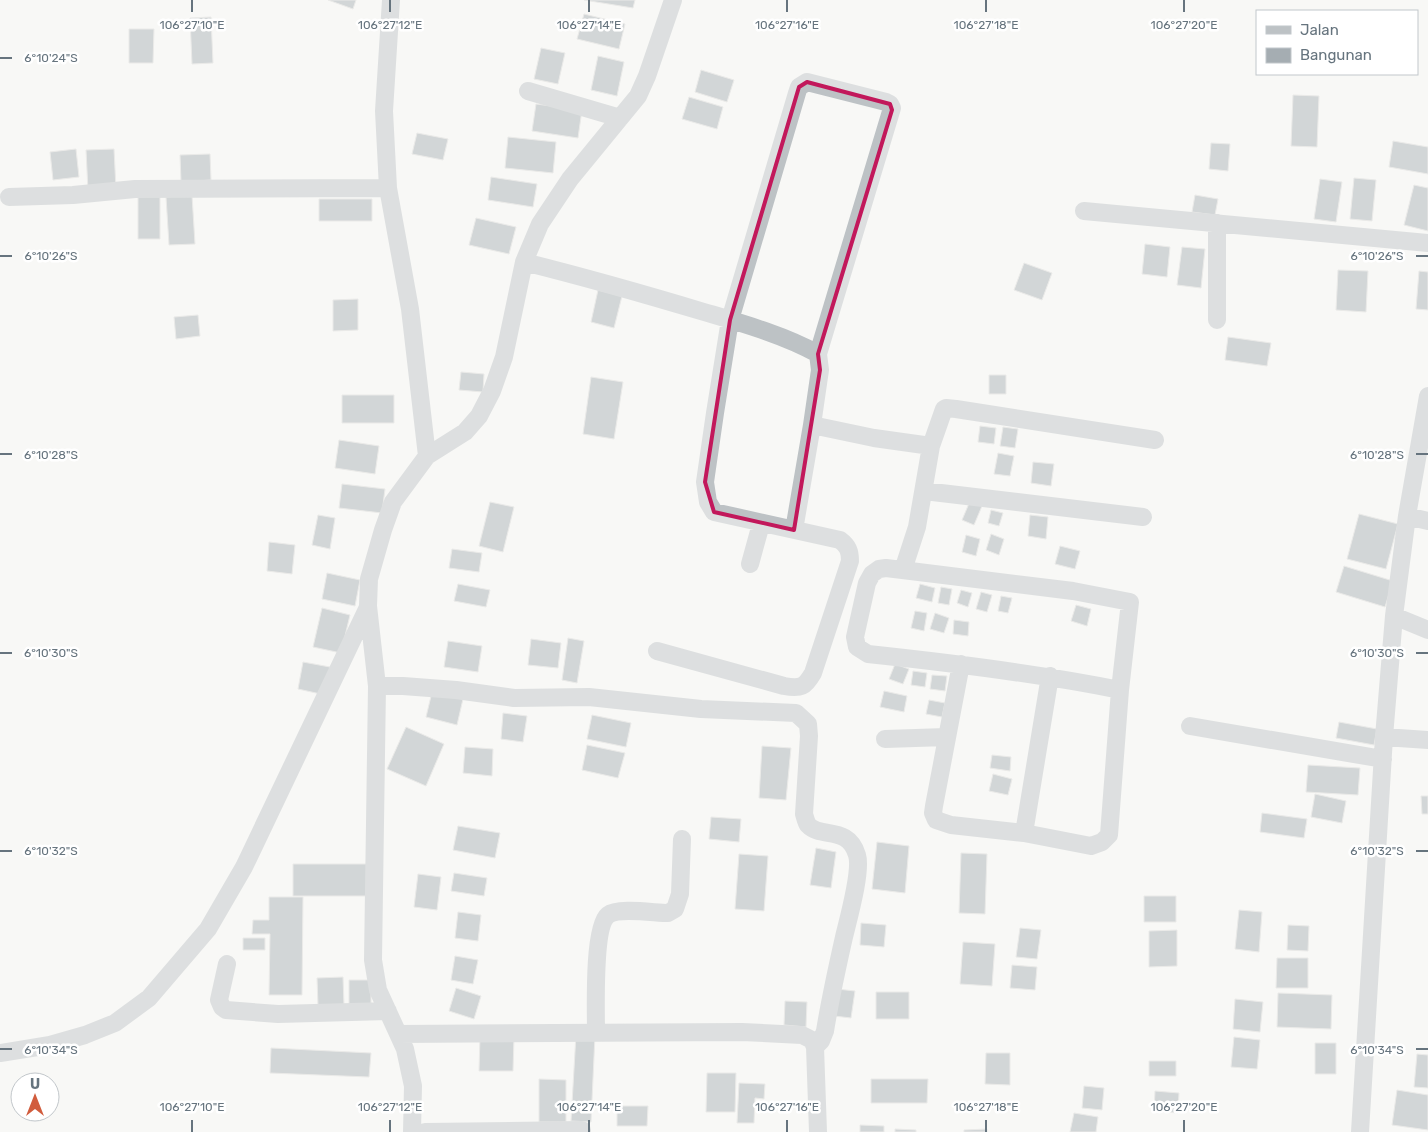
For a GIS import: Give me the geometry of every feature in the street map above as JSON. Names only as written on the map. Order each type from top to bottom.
[{"type":"street","points":[[391,0],[384,111],[388,188],[410,309],[427,456]]},
{"type":"street","points":[[412,1132],[413,1086],[405,1049],[378,990],[373,960],[377,686],[368,606],[369,579],[393,502],[427,456],[465,432],[480,416],[492,391],[504,357],[524,262],[540,224],[556,198],[638,96],[647,76],[673,0]]},
{"type":"street","points":[[657,651],[784,686],[794,688],[808,683],[850,561],[850,552],[846,544],[840,540],[761,524],[714,512],[708,502],[705,482],[730,320],[799,87],[808,82],[886,102],[891,106],[892,110],[818,354],[820,370],[794,530]]},
{"type":"street","points":[[528,91],[620,118]]},
{"type":"street","points":[[9,197],[73,195],[135,189],[388,188]]},
{"type":"street","points":[[1084,211],[1428,243]]},
{"type":"street","points":[[1216,223],[1217,320]]},
{"type":"street","points":[[524,262],[615,285],[730,320],[805,346],[818,354]]},
{"type":"street","points":[[1360,1132],[1384,737],[1394,616],[1407,516],[1428,396]]},
{"type":"street","points":[[903,570],[917,527],[931,446],[942,413],[946,408],[1155,440]]},
{"type":"street","points":[[812,425],[874,438],[931,446]]},
{"type":"street","points":[[924,491],[1143,517]]},
{"type":"street","points":[[1407,516],[1428,521]]},
{"type":"street","points":[[750,564],[761,524]]},
{"type":"street","points":[[961,664],[933,813],[936,820],[951,825],[1024,833],[1092,846],[1102,842],[1109,835],[1120,690],[1130,602],[1072,591],[886,568],[879,569],[872,574],[867,584],[855,637],[857,647],[868,654],[961,664],[1050,676],[1120,690]]},
{"type":"street","points":[[0,1053],[50,1045],[85,1035],[115,1023],[149,998],[208,929],[244,867],[368,606]]},
{"type":"street","points":[[1394,616],[1428,630]]},
{"type":"street","points":[[1024,833],[1050,676]]},
{"type":"street","points":[[377,686],[439,689],[514,698],[589,697],[701,709],[796,713],[808,724],[809,736],[804,814],[808,825],[819,830],[840,834],[851,843],[858,856],[854,893],[825,1031],[821,1041],[815,1047]]},
{"type":"street","points":[[1190,726],[1383,759]]},
{"type":"street","points":[[885,739],[946,737]]},
{"type":"street","points":[[1384,737],[1428,740]]},
{"type":"street","points":[[596,1033],[597,965],[602,923],[608,915],[617,912],[668,913],[675,909],[680,894],[682,839]]},
{"type":"street","points":[[226,964],[219,1000],[226,1010],[278,1014],[388,1011]]},
{"type":"street","points":[[398,1034],[742,1032],[794,1035],[808,1038],[812,1040],[815,1047],[818,1132]]},
{"type":"street","points":[[425,1132],[582,1130]]},
{"type":"highlighted area","points":[[807,82],[890,104],[892,110],[818,354],[820,370],[794,530],[714,512],[705,482],[730,320],[799,87]]},
{"type":"building","points":[[328,0],[356,0],[353,9]]},
{"type":"building","points":[[584,0],[635,0],[633,8]]},
{"type":"building","points":[[584,14],[625,24],[619,49],[577,39]]},
{"type":"building","points":[[211,17],[213,63],[192,64],[190,18]]},
{"type":"building","points":[[129,29],[154,29],[153,63],[129,63]]},
{"type":"building","points":[[541,48],[565,53],[558,84],[534,79]]},
{"type":"building","points":[[598,56],[624,62],[617,96],[591,90]]},
{"type":"building","points":[[701,70],[734,80],[727,102],[695,92]]},
{"type":"building","points":[[1293,95],[1319,96],[1317,147],[1291,146]]},
{"type":"building","points":[[689,97],[723,107],[717,129],[682,119]]},
{"type":"building","points":[[536,104],[582,110],[578,138],[532,131]]},
{"type":"building","points":[[417,133],[448,139],[443,160],[412,154]]},
{"type":"building","points":[[508,137],[556,142],[553,173],[505,168]]},
{"type":"building","points":[[1393,141],[1428,147],[1428,174],[1389,167]]},
{"type":"building","points":[[1211,143],[1230,144],[1228,171],[1209,169]]},
{"type":"building","points":[[76,149],[79,177],[53,180],[50,152]]},
{"type":"building","points":[[114,149],[116,189],[88,191],[86,150]]},
{"type":"building","points":[[210,154],[211,180],[181,182],[180,155]]},
{"type":"building","points":[[491,177],[537,184],[533,207],[488,200]]},
{"type":"building","points":[[1354,178],[1376,180],[1372,221],[1350,219]]},
{"type":"building","points":[[1320,179],[1342,182],[1336,222],[1314,219]]},
{"type":"building","points":[[1414,185],[1428,188],[1428,231],[1404,225]]},
{"type":"building","points":[[138,193],[160,193],[160,239],[138,239]]},
{"type":"building","points":[[192,195],[195,244],[169,245],[166,197]]},
{"type":"building","points":[[1195,195],[1218,199],[1215,215],[1192,212]]},
{"type":"building","points":[[319,199],[372,199],[372,221],[319,221]]},
{"type":"building","points":[[476,218],[516,227],[509,254],[469,245]]},
{"type":"building","points":[[1145,244],[1170,247],[1167,277],[1142,274]]},
{"type":"building","points":[[1182,247],[1205,249],[1201,288],[1177,285]]},
{"type":"building","points":[[1024,263],[1052,273],[1042,300],[1014,290]]},
{"type":"building","points":[[1338,270],[1368,271],[1366,312],[1336,310]]},
{"type":"building","points":[[1419,271],[1428,272],[1428,310],[1416,309]]},
{"type":"building","points":[[598,290],[622,296],[614,328],[591,322]]},
{"type":"building","points":[[358,299],[358,330],[333,331],[333,300]]},
{"type":"building","points":[[198,315],[200,336],[176,339],[174,317]]},
{"type":"building","points":[[1228,337],[1271,343],[1267,366],[1225,360]]},
{"type":"building","points":[[461,372],[484,374],[483,392],[459,390]]},
{"type":"building","points":[[989,375],[1006,375],[1006,394],[989,394]]},
{"type":"building","points":[[591,377],[623,382],[614,439],[583,434]]},
{"type":"building","points":[[342,395],[394,395],[394,423],[342,423]]},
{"type":"building","points":[[980,426],[996,428],[994,444],[978,442]]},
{"type":"building","points":[[1003,427],[1018,429],[1015,448],[1000,446]]},
{"type":"building","points":[[339,440],[379,446],[375,474],[335,468]]},
{"type":"building","points":[[998,453],[1014,456],[1010,476],[994,474]]},
{"type":"building","points":[[1033,462],[1054,464],[1051,486],[1031,483]]},
{"type":"building","points":[[342,484],[385,489],[382,513],[339,508]]},
{"type":"building","points":[[970,501],[982,506],[974,525],[962,520]]},
{"type":"building","points":[[490,502],[514,507],[503,552],[479,546]]},
{"type":"building","points":[[991,510],[1003,513],[999,526],[988,523]]},
{"type":"building","points":[[1359,514],[1398,524],[1386,569],[1347,559]]},
{"type":"building","points":[[318,515],[335,518],[330,549],[312,545]]},
{"type":"building","points":[[1030,515],[1048,517],[1046,539],[1028,536]]},
{"type":"building","points":[[991,534],[1004,539],[999,555],[986,550]]},
{"type":"building","points":[[966,535],[980,539],[976,556],[962,552]]},
{"type":"building","points":[[269,542],[295,545],[292,574],[267,571]]},
{"type":"building","points":[[1060,546],[1080,551],[1075,569],[1055,564]]},
{"type":"building","points":[[452,549],[482,553],[479,572],[449,568]]},
{"type":"building","points":[[1344,566],[1393,581],[1385,607],[1336,592]]},
{"type":"building","points":[[327,573],[360,580],[355,606],[322,599]]},
{"type":"building","points":[[458,584],[490,590],[486,607],[454,601]]},
{"type":"building","points":[[920,584],[935,588],[932,602],[916,598]]},
{"type":"building","points":[[941,587],[952,589],[949,605],[938,603]]},
{"type":"building","points":[[961,590],[972,593],[968,607],[957,603]]},
{"type":"building","points":[[981,592],[992,595],[987,612],[976,609]]},
{"type":"building","points":[[1001,596],[1012,598],[1008,613],[998,611]]},
{"type":"building","points":[[1076,605],[1091,609],[1087,626],[1071,621]]},
{"type":"building","points":[[322,608],[350,615],[341,653],[313,647]]},
{"type":"building","points":[[915,611],[927,613],[924,631],[911,628]]},
{"type":"building","points":[[935,613],[949,618],[944,633],[930,629]]},
{"type":"building","points":[[954,620],[969,622],[968,636],[953,634]]},
{"type":"building","points":[[568,638],[584,641],[577,683],[562,680]]},
{"type":"building","points":[[531,639],[561,643],[558,668],[528,665]]},
{"type":"building","points":[[448,641],[482,646],[478,672],[444,667]]},
{"type":"building","points":[[303,662],[330,667],[325,695],[298,689]]},
{"type":"building","points":[[895,664],[909,669],[903,684],[889,679]]},
{"type":"building","points":[[913,671],[927,673],[925,687],[911,685]]},
{"type":"building","points":[[932,675],[947,676],[945,691],[930,689]]},
{"type":"building","points":[[884,691],[907,696],[904,712],[880,707]]},
{"type":"building","points":[[432,692],[463,699],[457,725],[426,717]]},
{"type":"building","points":[[929,700],[945,703],[942,717],[926,714]]},
{"type":"building","points":[[503,713],[527,716],[523,742],[501,739]]},
{"type":"building","points":[[592,715],[631,723],[626,747],[587,739]]},
{"type":"building","points":[[1339,722],[1377,729],[1374,745],[1336,738]]},
{"type":"building","points":[[406,727],[444,744],[426,786],[387,769]]},
{"type":"building","points":[[587,745],[625,753],[618,778],[582,770]]},
{"type":"building","points":[[762,746],[791,748],[786,800],[759,798]]},
{"type":"building","points":[[465,747],[493,749],[492,776],[463,773]]},
{"type":"building","points":[[992,755],[1011,757],[1010,771],[990,768]]},
{"type":"building","points":[[1308,765],[1360,768],[1358,795],[1306,792]]},
{"type":"building","points":[[993,774],[1012,779],[1008,795],[989,791]]},
{"type":"building","points":[[1315,794],[1346,801],[1342,823],[1311,817]]},
{"type":"building","points":[[1421,796],[1428,796],[1428,814],[1422,814]]},
{"type":"building","points":[[1262,813],[1307,819],[1304,838],[1260,832]]},
{"type":"building","points":[[711,817],[741,819],[739,842],[709,839]]},
{"type":"building","points":[[458,826],[500,833],[495,858],[453,850]]},
{"type":"building","points":[[877,842],[909,846],[905,893],[872,889]]},
{"type":"building","points":[[816,848],[836,852],[831,888],[810,885]]},
{"type":"building","points":[[961,853],[987,854],[985,914],[959,913]]},
{"type":"building","points":[[739,854],[768,856],[764,911],[735,909]]},
{"type":"building","points":[[293,864],[369,864],[369,896],[293,896]]},
{"type":"building","points":[[454,873],[487,878],[484,896],[451,891]]},
{"type":"building","points":[[418,874],[441,877],[437,910],[414,907]]},
{"type":"building","points":[[1144,896],[1176,896],[1176,922],[1144,922]]},
{"type":"building","points":[[269,897],[303,897],[302,995],[269,995],[270,934],[252,934],[253,920],[269,920]]},
{"type":"building","points":[[1239,910],[1262,912],[1259,952],[1235,949]]},
{"type":"building","points":[[458,912],[481,915],[478,941],[455,938]]},
{"type":"building","points":[[861,923],[886,925],[884,947],[860,945]]},
{"type":"building","points":[[1288,925],[1309,926],[1308,951],[1287,950]]},
{"type":"building","points":[[1020,928],[1041,930],[1037,959],[1016,957]]},
{"type":"building","points":[[1177,930],[1177,966],[1149,967],[1149,931]]},
{"type":"building","points":[[243,938],[265,938],[265,950],[243,950]]},
{"type":"building","points":[[963,942],[995,944],[992,986],[960,984]]},
{"type":"building","points":[[455,956],[478,960],[473,984],[451,980]]},
{"type":"building","points":[[1277,958],[1308,958],[1308,988],[1276,988]]},
{"type":"building","points":[[1012,965],[1037,967],[1035,990],[1010,988]]},
{"type":"building","points":[[343,977],[344,1005],[318,1006],[317,978]]},
{"type":"building","points":[[349,980],[371,980],[371,1004],[349,1004]]},
{"type":"building","points":[[456,988],[481,996],[474,1019],[449,1011]]},
{"type":"building","points":[[837,989],[855,991],[851,1018],[834,1016]]},
{"type":"building","points":[[876,992],[909,992],[909,1019],[876,1019]]},
{"type":"building","points":[[1278,993],[1332,995],[1331,1029],[1277,1027]]},
{"type":"building","points":[[1235,999],[1263,1002],[1260,1032],[1233,1029]]},
{"type":"building","points":[[785,1001],[807,1002],[806,1027],[784,1025]]},
{"type":"building","points":[[576,1034],[595,1035],[591,1122],[571,1121]]},
{"type":"building","points":[[480,1036],[514,1037],[513,1071],[479,1071]]},
{"type":"building","points":[[1234,1037],[1260,1040],[1257,1069],[1231,1067]]},
{"type":"building","points":[[1315,1043],[1336,1043],[1336,1074],[1315,1074]]},
{"type":"building","points":[[271,1048],[371,1053],[369,1077],[270,1073]]},
{"type":"building","points":[[986,1053],[1010,1053],[1010,1085],[985,1084]]},
{"type":"building","points":[[1417,1054],[1428,1055],[1428,1088],[1414,1087]]},
{"type":"building","points":[[1149,1061],[1176,1061],[1176,1076],[1149,1076]]},
{"type":"building","points":[[707,1073],[736,1073],[735,1112],[706,1112]]},
{"type":"building","points":[[539,1079],[566,1080],[566,1122],[539,1122]]},
{"type":"building","points":[[871,1079],[928,1079],[927,1103],[871,1103]]},
{"type":"building","points":[[739,1083],[765,1084],[764,1099],[755,1098],[754,1123],[737,1123]]},
{"type":"building","points":[[1084,1086],[1104,1088],[1102,1110],[1082,1108]]},
{"type":"building","points":[[1397,1090],[1428,1095],[1428,1130],[1392,1125]]},
{"type":"building","points":[[1155,1091],[1179,1093],[1178,1113],[1154,1111]]},
{"type":"building","points":[[617,1106],[648,1106],[647,1126],[617,1126]]},
{"type":"building","points":[[1074,1113],[1098,1117],[1096,1132],[1070,1132]]},
{"type":"building","points":[[860,1125],[884,1126],[884,1132],[860,1132]]},
{"type":"building","points":[[895,1129],[916,1130],[916,1132],[895,1132]]},
{"type":"building","points":[[987,1129],[987,1132],[964,1132],[964,1130]]}]
